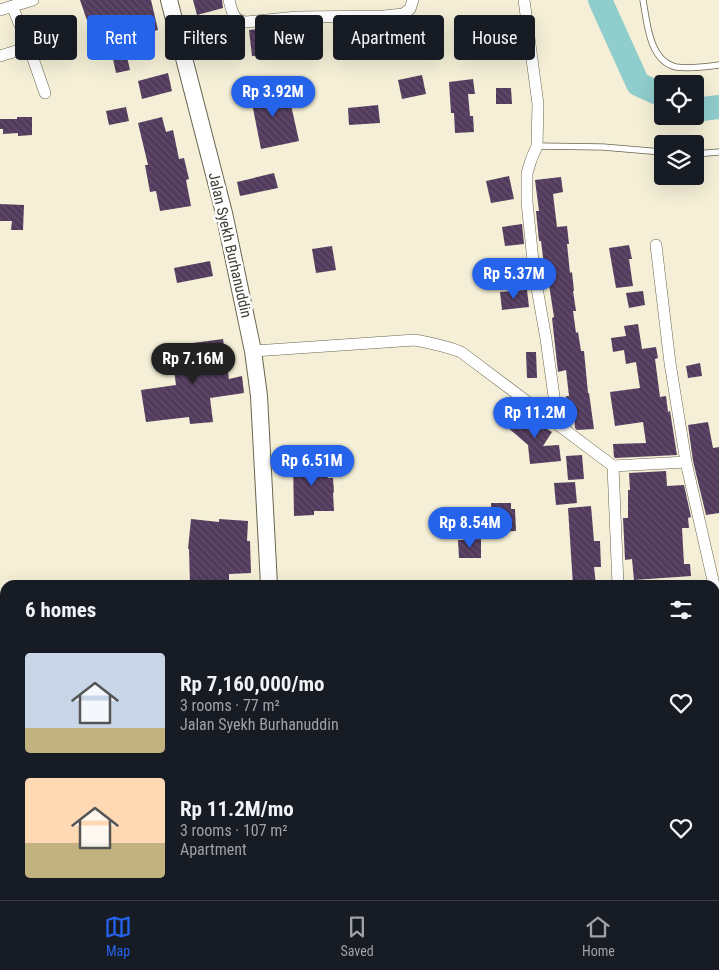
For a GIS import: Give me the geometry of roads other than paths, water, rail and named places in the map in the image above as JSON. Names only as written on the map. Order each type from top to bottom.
[{"type":"main road","name":"Jalan Syekh Burhanuddin","points":[[169,0],[224,213],[253,351],[259,396],[269,580]]},
{"type":"street","points":[[0,10],[33,0]]},
{"type":"street","points":[[230,0],[235,19],[246,22],[297,17],[403,14],[410,8],[413,0]]},
{"type":"street","points":[[524,0],[538,104],[537,146],[527,173],[526,202],[534,271],[558,425]]},
{"type":"street","points":[[12,6],[16,15]]},
{"type":"street","points":[[0,56],[15,51]]},
{"type":"street","points":[[34,60],[45,93]]},
{"type":"street","points":[[656,245],[670,362],[686,462],[714,580]]},
{"type":"street","points":[[253,351],[415,340],[435,343],[461,352],[613,466],[686,462]]},
{"type":"street","points":[[613,466],[618,580]]},
{"type":"lane","points":[[643,0],[655,52],[664,61],[676,67],[719,65]]},
{"type":"lane","points":[[537,146],[603,146],[654,151]]},
{"type":"lane","points":[[704,153],[719,152]]},
{"type":"waterway","points":[[600,0],[638,84],[654,91]]},
{"type":"waterway","points":[[704,109],[719,107]]}]
